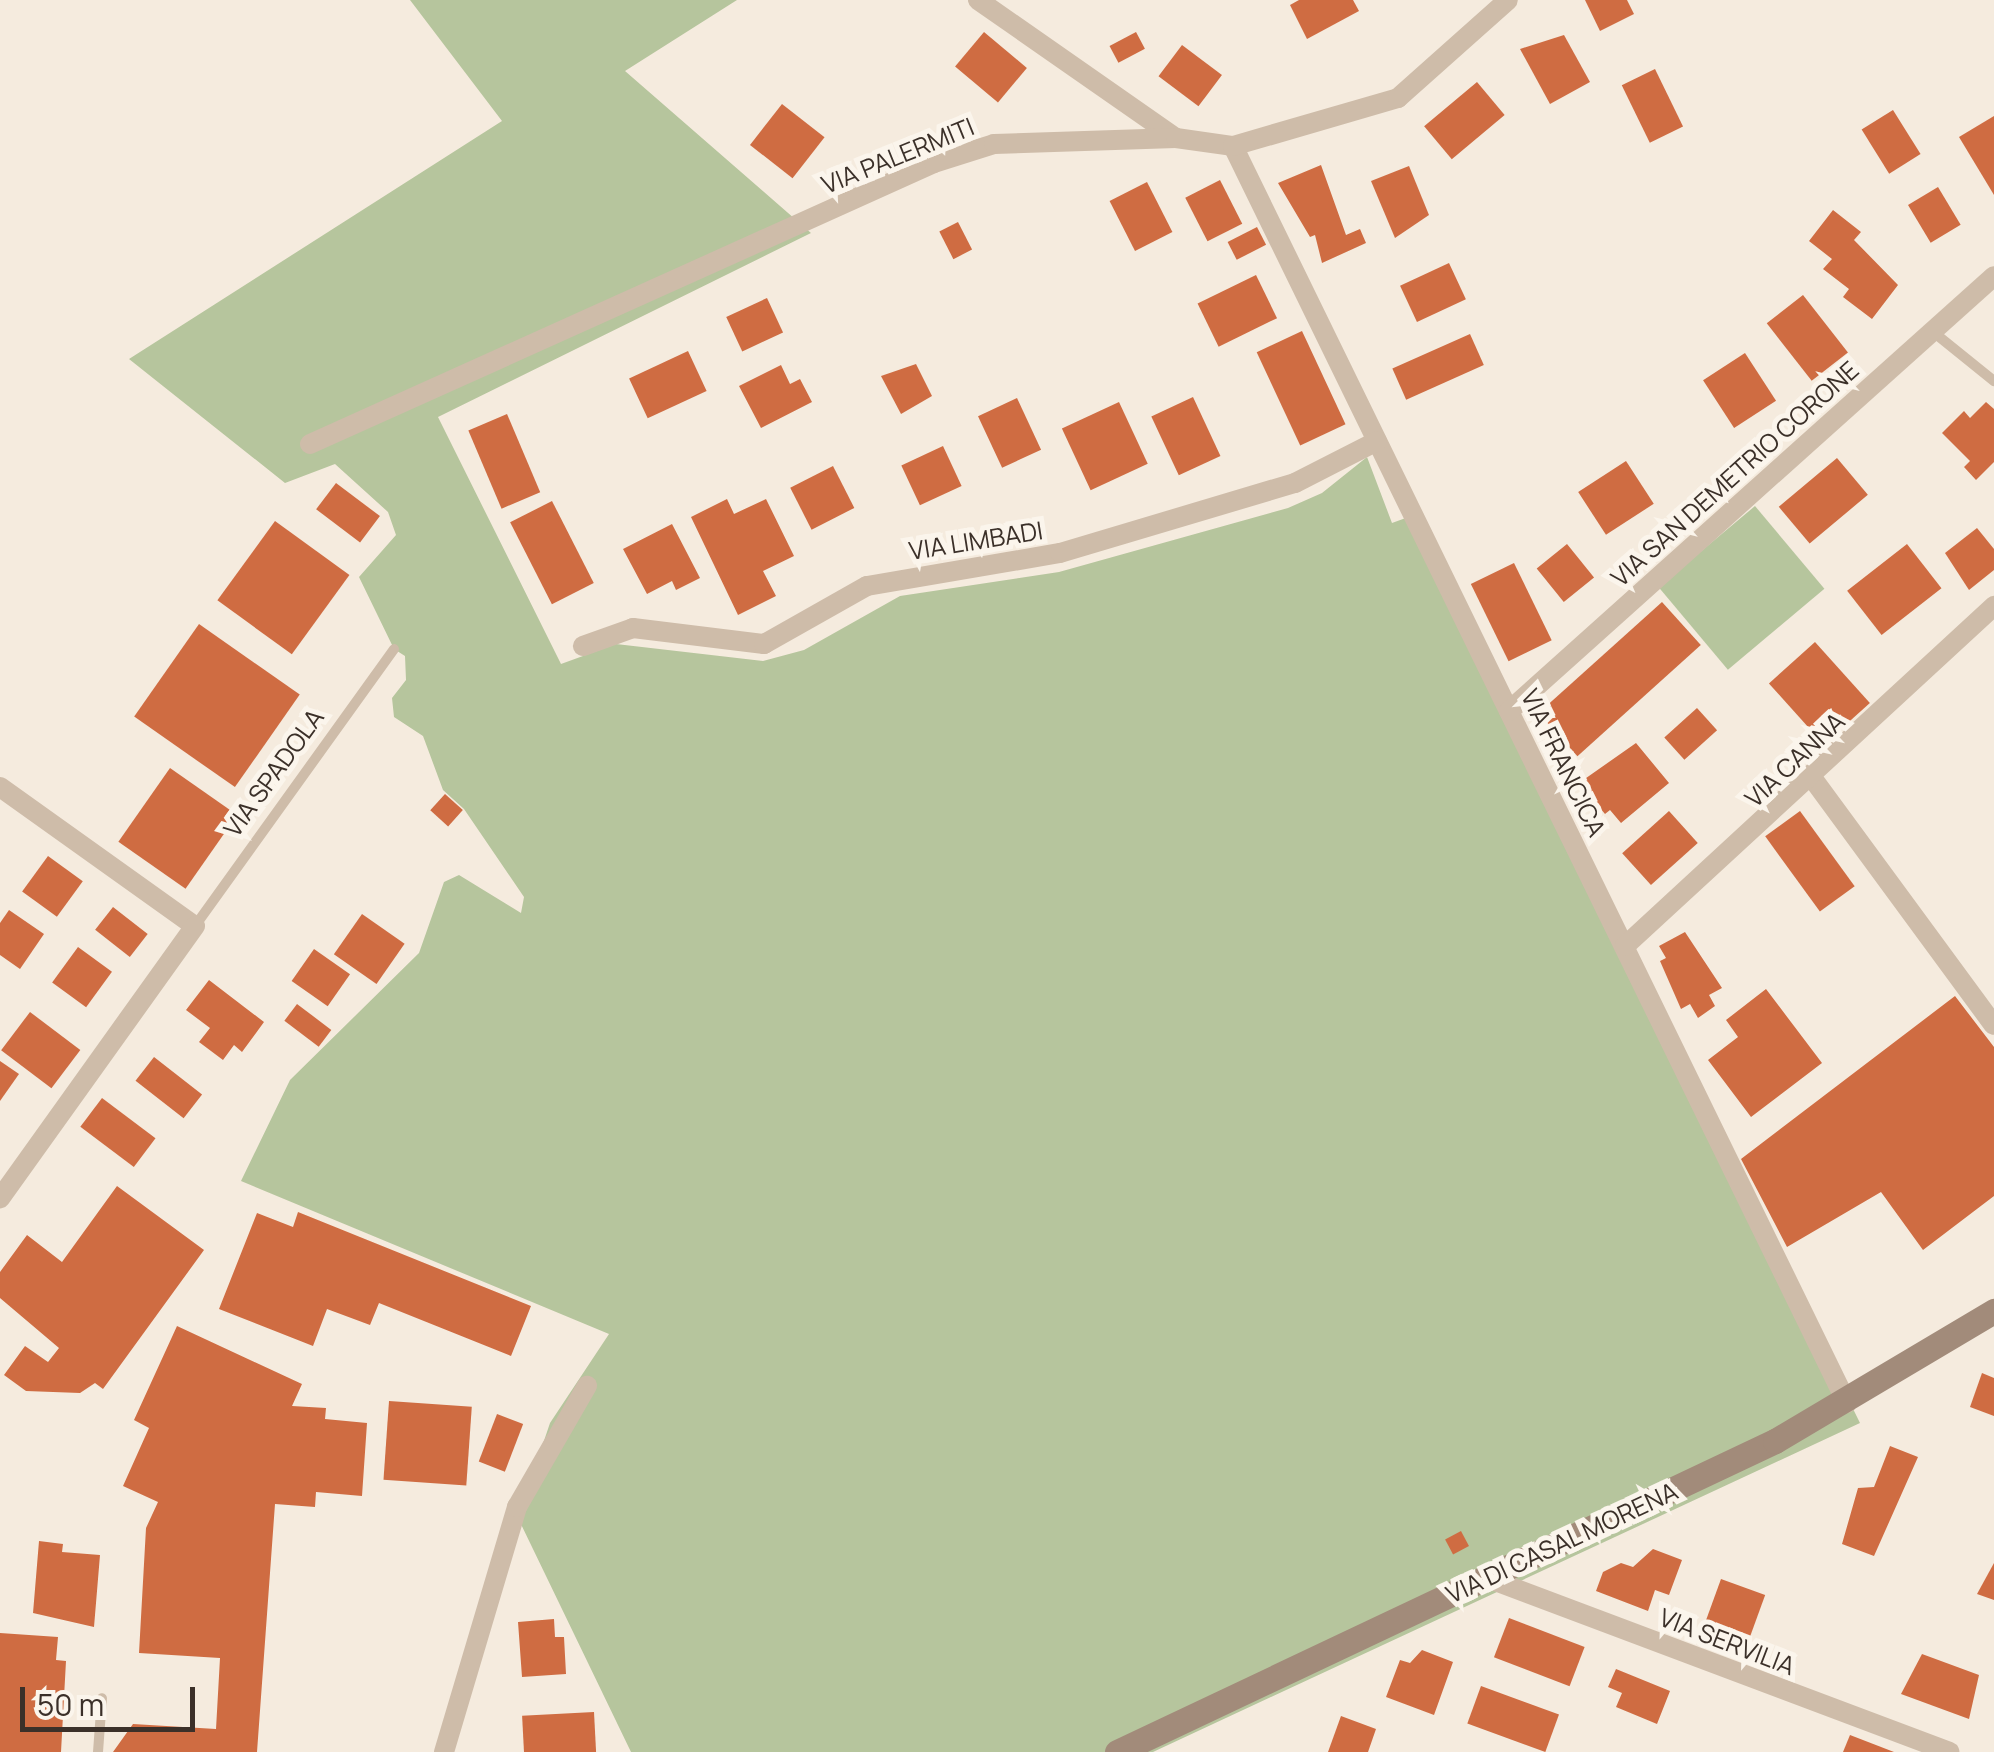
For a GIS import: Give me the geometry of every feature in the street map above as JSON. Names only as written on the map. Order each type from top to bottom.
[{"type":"main road","name":"VIA DI CASAL MORENA","points":[[1117,1752],[1487,1578],[1847,1402],[1994,1311]]},
{"type":"street","points":[[978,0],[1176,138]]},
{"type":"street","name":"VIA PALERMITI","points":[[310,444],[934,163],[994,144],[1176,138],[1233,146],[1398,98],[1508,0]]},
{"type":"street","name":"VIA FRANCICA","points":[[1233,146],[1847,1402]]},
{"type":"street","name":"VIA SAN DEMETRIO CORONE","points":[[1509,711],[1994,276]]},
{"type":"street","name":"VIA LIMBADI","points":[[583,646],[633,628],[764,644],[867,586],[1060,552],[1295,482],[1377,441]]},
{"type":"street","name":"VIA CANNA","points":[[1625,946],[1812,780],[1994,606]]},
{"type":"street","points":[[1812,780],[1994,1025]]},
{"type":"street","points":[[0,787],[195,926]]},
{"type":"street","name":"VIA SPADOLA","points":[[0,1198],[195,926]]},
{"type":"street","points":[[444,1752],[516,1507],[587,1386]]},
{"type":"street","name":"VIA SERVILIA","points":[[1487,1578],[1949,1752]]},
{"type":"lane","points":[[1932,331],[1994,381]]},
{"type":"lane","name":"VIA SPADOLA","points":[[195,926],[394,648]]},
{"type":"lane","points":[[98,1752],[102,1698]]},
{"type":"green space","points":[[410,0],[737,0],[625,71],[811,233],[438,417],[561,664],[616,644],[763,661],[804,650],[900,596],[1059,572],[1288,508],[1322,493],[1367,457],[1392,523],[1414,515],[1860,1423],[1153,1752],[631,1752],[518,1518],[550,1423],[609,1334],[241,1181],[290,1080],[419,953],[444,882],[459,875],[521,913],[524,897],[464,809],[443,790],[423,736],[394,717],[392,698],[406,680],[405,656],[394,649],[359,577],[396,535],[388,512],[335,464],[285,483],[129,359],[502,121]]},
{"type":"green space","points":[[1755,506],[1824,589],[1728,670],[1658,587]]},
{"type":"building","points":[[1299,0],[1353,0],[1359,11],[1307,39],[1290,5]]},
{"type":"building","points":[[1585,0],[1627,0],[1634,14],[1600,31]]},
{"type":"building","points":[[984,32],[1027,68],[998,102],[955,66]]},
{"type":"building","points":[[1136,32],[1145,49],[1118,63],[1110,46]]},
{"type":"building","points":[[1564,35],[1590,82],[1550,104],[1520,49]]},
{"type":"building","points":[[1182,45],[1222,75],[1198,106],[1159,76]]},
{"type":"building","points":[[1655,69],[1683,127],[1650,143],[1622,85]]},
{"type":"building","points":[[1477,82],[1505,115],[1452,159],[1424,126]]},
{"type":"building","points":[[782,104],[825,137],[793,178],[750,145]]},
{"type":"building","points":[[1893,110],[1921,154],[1889,174],[1862,130]]},
{"type":"building","points":[[1994,116],[1994,195],[1959,137]]},
{"type":"building","points":[[1321,165],[1346,235],[1360,229],[1366,243],[1322,263],[1315,235],[1310,237],[1278,183]]},
{"type":"building","points":[[1409,166],[1429,215],[1395,238],[1371,181]]},
{"type":"building","points":[[1220,180],[1242,224],[1207,241],[1185,198]]},
{"type":"building","points":[[1147,182],[1172,232],[1135,251],[1110,201]]},
{"type":"building","points":[[1938,187],[1961,225],[1931,243],[1908,205]]},
{"type":"building","points":[[1833,210],[1861,232],[1854,240],[1898,285],[1872,319],[1843,297],[1849,289],[1823,269],[1832,259],[1809,241]]},
{"type":"building","points":[[958,222],[972,250],[953,259],[939,232]]},
{"type":"building","points":[[1257,227],[1266,245],[1237,260],[1228,242]]},
{"type":"building","points":[[1449,263],[1466,299],[1417,322],[1400,286]]},
{"type":"building","points":[[1256,275],[1277,318],[1219,347],[1198,303]]},
{"type":"building","points":[[1803,295],[1848,353],[1812,381],[1767,323]]},
{"type":"building","points":[[767,298],[783,332],[742,351],[726,317]]},
{"type":"building","points":[[1302,331],[1346,424],[1300,445],[1257,352]]},
{"type":"building","points":[[1470,334],[1484,365],[1406,400],[1392,369]]},
{"type":"building","points":[[688,351],[707,391],[648,418],[629,378]]},
{"type":"building","points":[[1745,353],[1776,401],[1734,428],[1703,380]]},
{"type":"building","points":[[916,364],[932,396],[901,414],[881,376]]},
{"type":"building","points":[[781,365],[790,384],[800,379],[812,402],[761,428],[739,386]]},
{"type":"building","points":[[1193,397],[1220,456],[1179,475],[1151,416]]},
{"type":"building","points":[[1017,398],[1041,450],[1002,468],[978,416]]},
{"type":"building","points":[[1119,402],[1148,464],[1091,490],[1062,429]]},
{"type":"building","points":[[1986,402],[1994,409],[1994,462],[1976,480],[1964,467],[1970,461],[1942,433],[1964,411],[1970,418]]},
{"type":"building","points":[[507,414],[540,492],[502,509],[468,430]]},
{"type":"building","points":[[943,446],[962,486],[920,505],[901,465]]},
{"type":"building","points":[[1837,458],[1868,495],[1810,544],[1779,507]]},
{"type":"building","points":[[1626,461],[1654,504],[1606,535],[1578,492]]},
{"type":"building","points":[[833,466],[854,508],[812,530],[790,488]]},
{"type":"building","points":[[336,483],[380,516],[360,542],[316,509]]},
{"type":"building","points":[[727,499],[734,514],[766,499],[794,556],[763,571],[776,596],[738,615],[691,517]]},
{"type":"building","points":[[552,501],[594,583],[552,604],[510,522]]},
{"type":"building","points":[[275,521],[349,575],[292,654],[217,600]]},
{"type":"building","points":[[672,524],[700,578],[676,590],[672,581],[647,594],[623,549]]},
{"type":"building","points":[[1977,528],[1994,549],[1994,570],[1969,590],[1945,553]]},
{"type":"building","points":[[1567,544],[1594,577],[1564,602],[1537,569]]},
{"type":"building","points":[[1907,544],[1941,588],[1882,635],[1847,591]]},
{"type":"building","points":[[1514,563],[1552,640],[1509,661],[1471,584]]},
{"type":"building","points":[[1662,602],[1701,645],[1577,756],[1539,713]]},
{"type":"building","points":[[199,624],[300,695],[235,787],[134,717]]},
{"type":"building","points":[[1815,642],[1870,703],[1824,744],[1769,683]]},
{"type":"building","points":[[1697,708],[1717,730],[1684,760],[1664,737]]},
{"type":"building","points":[[1636,743],[1669,783],[1621,823],[1610,810],[1605,814],[1579,783]]},
{"type":"building","points":[[170,768],[237,815],[186,889],[118,842]]},
{"type":"building","points":[[445,794],[463,810],[448,826],[430,810]]},
{"type":"building","points":[[1669,811],[1698,843],[1651,885],[1622,853]]},
{"type":"building","points":[[1800,811],[1855,886],[1820,912],[1765,836]]},
{"type":"building","points":[[48,856],[83,881],[57,917],[22,892]]},
{"type":"building","points":[[113,907],[148,934],[130,957],[95,930]]},
{"type":"building","points":[[9,910],[44,934],[20,969],[0,955],[0,923]]},
{"type":"building","points":[[362,914],[405,944],[376,984],[334,954]]},
{"type":"building","points":[[1685,932],[1722,988],[1709,995],[1715,1006],[1698,1018],[1690,1004],[1681,1009],[1660,961],[1666,958],[1659,946]]},
{"type":"building","points":[[78,947],[112,972],[86,1007],[52,983]]},
{"type":"building","points":[[314,949],[350,974],[328,1006],[292,981]]},
{"type":"building","points":[[209,980],[264,1022],[242,1052],[234,1045],[223,1060],[199,1042],[210,1028],[186,1010]]},
{"type":"building","points":[[1766,989],[1822,1063],[1751,1117],[1708,1060],[1738,1037],[1726,1020]]},
{"type":"building","points":[[1955,996],[1994,1047],[1994,1196],[1923,1250],[1881,1192],[1787,1247],[1741,1159]]},
{"type":"building","points":[[297,1004],[331,1030],[319,1047],[284,1021]]},
{"type":"building","points":[[30,1012],[80,1050],[51,1088],[1,1050]]},
{"type":"building","points":[[154,1057],[202,1095],[184,1118],[136,1081]]},
{"type":"building","points":[[0,1061],[19,1074],[0,1101]]},
{"type":"building","points":[[102,1098],[156,1138],[134,1167],[80,1127]]},
{"type":"building","points":[[117,1186],[204,1250],[103,1389],[95,1383],[80,1393],[26,1391],[4,1375],[25,1346],[48,1362],[59,1348],[0,1298],[0,1272],[27,1235],[62,1262]]},
{"type":"building","points":[[298,1212],[531,1306],[511,1356],[379,1303],[370,1325],[327,1309],[313,1346],[219,1309],[257,1213],[293,1227]]},
{"type":"building","points":[[177,1326],[302,1384],[292,1406],[326,1408],[325,1419],[367,1423],[362,1496],[316,1492],[315,1507],[275,1504],[257,1752],[113,1752],[133,1724],[216,1729],[220,1658],[139,1653],[146,1528],[158,1502],[123,1486],[149,1428],[134,1420]]},
{"type":"building","points":[[1982,1373],[1994,1378],[1994,1416],[1970,1407]]},
{"type":"building","points":[[389,1401],[472,1407],[466,1486],[383,1480]]},
{"type":"building","points":[[497,1414],[523,1424],[505,1472],[479,1462]]},
{"type":"building","points":[[1890,1446],[1918,1457],[1874,1556],[1842,1544],[1858,1488],[1874,1487]]},
{"type":"building","points":[[1461,1531],[1469,1546],[1453,1554],[1445,1539]]},
{"type":"building","points":[[39,1541],[63,1544],[62,1552],[100,1555],[94,1627],[33,1613]]},
{"type":"building","points":[[1653,1549],[1682,1560],[1669,1595],[1655,1590],[1648,1611],[1596,1591],[1603,1572],[1621,1563],[1633,1567]]},
{"type":"building","points":[[1994,1563],[1994,1600],[1977,1594]]},
{"type":"building","points":[[1721,1579],[1765,1595],[1746,1647],[1702,1631]]},
{"type":"building","points":[[1509,1618],[1585,1647],[1570,1686],[1494,1657]]},
{"type":"building","points":[[554,1619],[555,1637],[564,1637],[566,1674],[522,1677],[518,1622]]},
{"type":"building","points":[[0,1633],[58,1637],[56,1660],[66,1661],[61,1752],[0,1752]]},
{"type":"building","points":[[1422,1650],[1453,1662],[1434,1715],[1386,1697],[1400,1660],[1410,1663]]},
{"type":"building","points":[[1922,1654],[1979,1675],[1969,1719],[1901,1694]]},
{"type":"building","points":[[1616,1669],[1670,1691],[1657,1724],[1616,1707],[1622,1693],[1608,1687]]},
{"type":"building","points":[[1481,1686],[1559,1714],[1545,1752],[1467,1724]]},
{"type":"building","points":[[594,1712],[596,1752],[524,1752],[522,1716]]},
{"type":"building","points":[[1341,1716],[1376,1729],[1368,1752],[1328,1752]]},
{"type":"building","points":[[1850,1735],[1894,1752],[1843,1752]]}]
